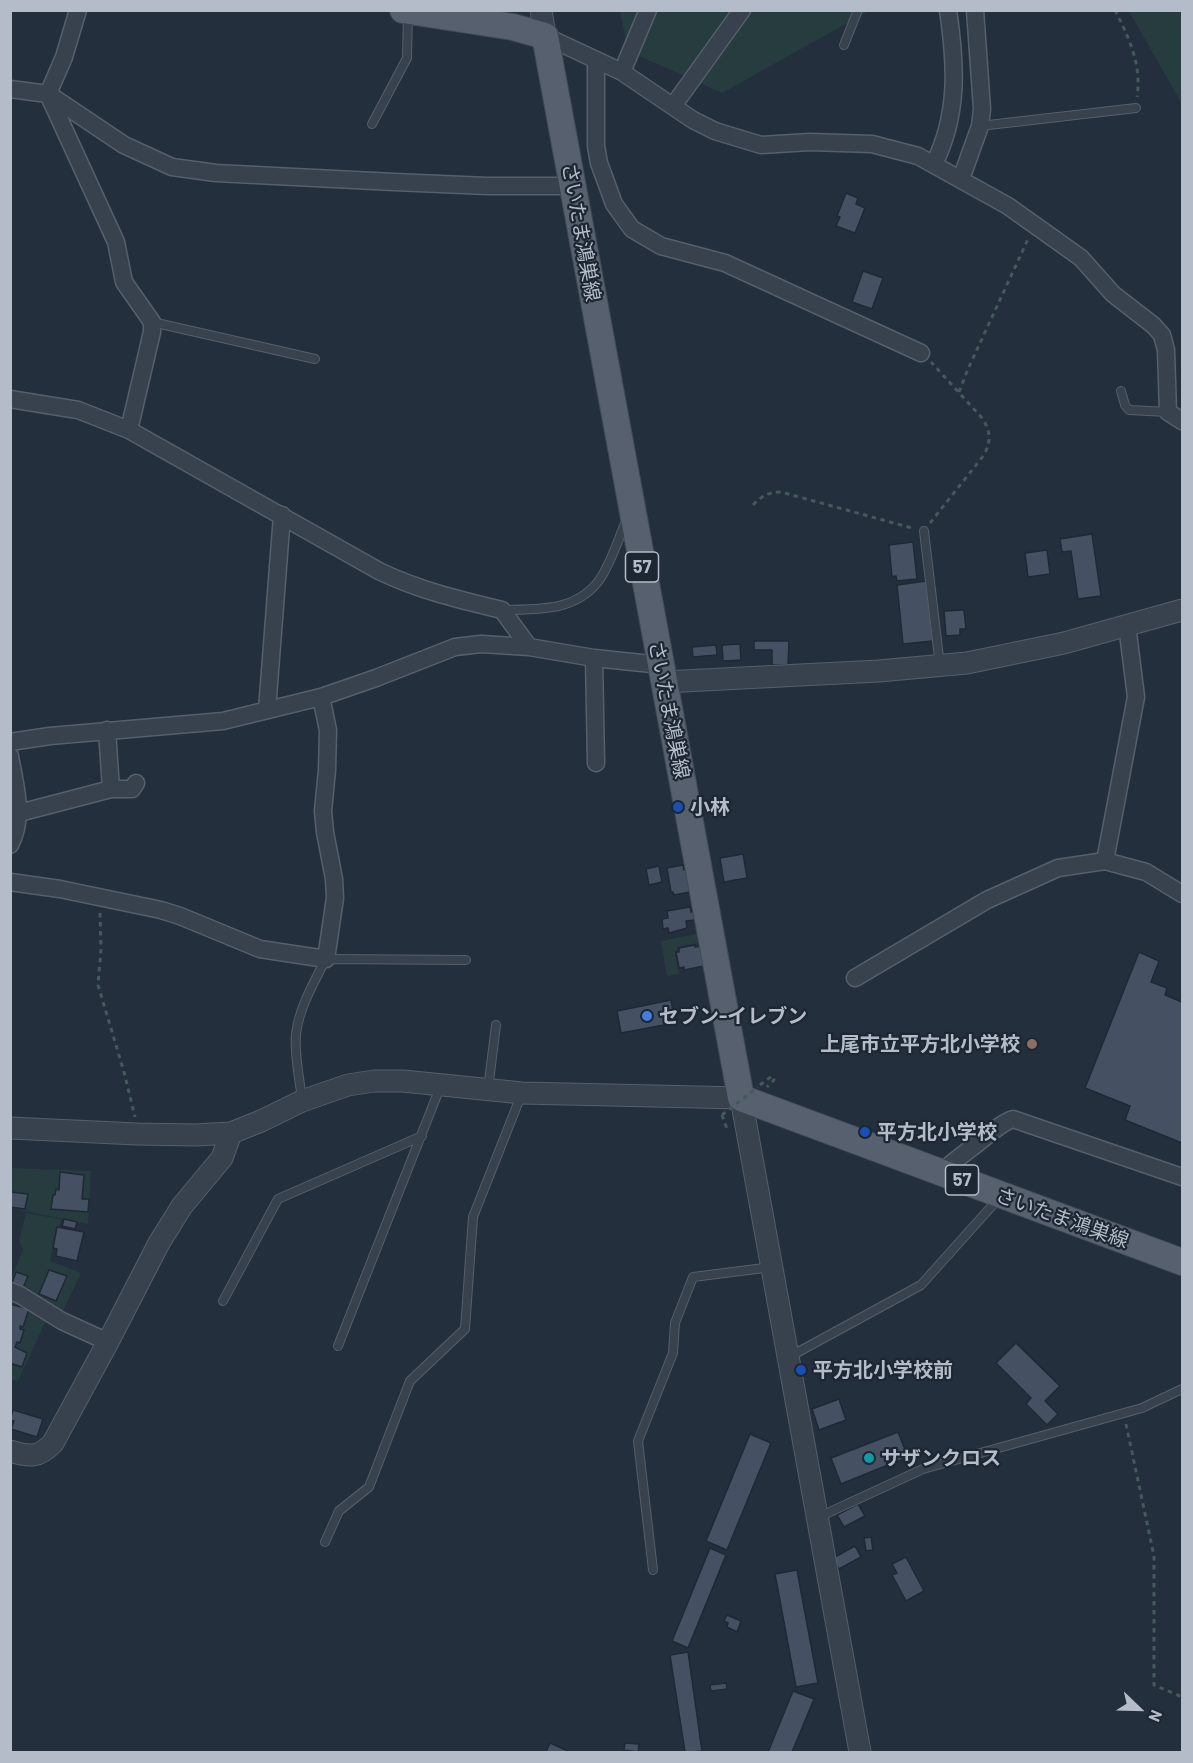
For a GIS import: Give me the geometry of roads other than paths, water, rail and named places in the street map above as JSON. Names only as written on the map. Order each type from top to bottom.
[{"type":"main road","points":[[405,11],[503,25],[546,36]]},
{"type":"main road","name":"さいたま鴻巣線","points":[[546,36],[662,674],[750,1092],[1001,1196],[1182,1262]]},
{"type":"street","points":[[78,10],[64,57],[48,94],[116,242],[124,282],[152,322],[152,332],[129,430]]},
{"type":"street","points":[[541,10],[546,36],[622,72],[693,120],[715,131],[761,145],[781,146],[810,142],[872,144],[918,156],[961,179],[1035,225],[1081,258],[1113,294],[1153,325],[1162,335],[1166,350],[1168,412],[1182,421]]},
{"type":"street","points":[[622,72],[648,10]]},
{"type":"street","points":[[673,106],[742,10]]},
{"type":"street","points":[[934,164],[944,145],[952,111],[953,42],[948,10]]},
{"type":"street","points":[[961,179],[980,126],[981,85],[975,10]]},
{"type":"street","points":[[596,60],[596,146],[599,163],[614,204],[632,229],[661,246],[725,263],[921,353]]},
{"type":"street","points":[[10,89],[48,94],[124,145],[172,167],[216,173],[382,182],[487,186],[573,186]]},
{"type":"street","points":[[10,399],[78,410],[129,430],[379,571],[404,583],[502,610],[529,647]]},
{"type":"street","points":[[267,710],[282,515]]},
{"type":"street","points":[[10,742],[108,730],[223,721],[321,697],[455,647],[481,644],[529,647],[594,658],[662,674],[940,667],[1042,648],[1182,610]]},
{"type":"street","points":[[1105,861],[1136,698],[1127,625]]},
{"type":"street","points":[[594,658],[596,763]]},
{"type":"street","points":[[10,882],[100,896],[180,915],[260,949],[326,959],[335,898],[323,812],[328,730],[321,697]]},
{"type":"street","points":[[108,730],[111,789]]},
{"type":"street","points":[[10,756],[19,813],[16,834],[10,845]]},
{"type":"street","points":[[19,813],[111,789],[132,789],[136,783]]},
{"type":"street","points":[[855,978],[987,900],[1058,868],[1105,861],[1146,872],[1182,894]]},
{"type":"street","points":[[10,1128],[137,1134],[231,1133],[302,1101],[348,1085],[374,1081],[403,1081],[522,1093],[750,1092],[772,1267],[860,1752]]},
{"type":"street","points":[[942,1172],[957,1157],[1004,1122],[1013,1119],[1141,1161],[1182,1177]]},
{"type":"street","points":[[10,1451],[31,1456],[41,1454],[53,1443],[159,1243],[182,1206],[222,1158],[231,1133]]},
{"type":"street","points":[[10,1291],[62,1321],[108,1342]]},
{"type":"lane","points":[[844,45],[858,10]]},
{"type":"lane","points":[[372,124],[407,57],[405,11]]},
{"type":"lane","points":[[980,126],[1136,108]]},
{"type":"lane","points":[[152,322],[315,358]]},
{"type":"lane","points":[[1121,391],[1129,410],[1168,412]]},
{"type":"lane","points":[[502,610],[566,605],[590,591],[600,578],[632,511]]},
{"type":"lane","points":[[924,531],[940,667]]},
{"type":"lane","points":[[302,1101],[296,1034],[307,998],[326,959],[466,960]]},
{"type":"lane","points":[[488,1090],[496,1025]]},
{"type":"lane","points":[[338,1346],[441,1085]]},
{"type":"lane","points":[[325,1542],[339,1511],[369,1487],[410,1381],[465,1329],[473,1217],[522,1093]]},
{"type":"lane","points":[[223,1300],[278,1199],[422,1136]]},
{"type":"lane","points":[[789,1357],[921,1284],[1001,1196]]},
{"type":"lane","points":[[653,1570],[638,1441],[673,1353],[675,1323],[693,1277],[772,1267]]},
{"type":"lane","points":[[817,1518],[924,1469],[1142,1408],[1182,1389]]},
{"type":"place","name":"小林","points":[[678,807]]},
{"type":"place","name":"セブン-イレブン","points":[[647,1016]]},
{"type":"place","name":"上尾市立平方北小学校","points":[[1032,1044]]},
{"type":"place","name":"平方北小学校","points":[[865,1132]]},
{"type":"place","name":"平方北小学校前","points":[[801,1370]]},
{"type":"place","name":"サザンクロス","points":[[869,1458]]}]
